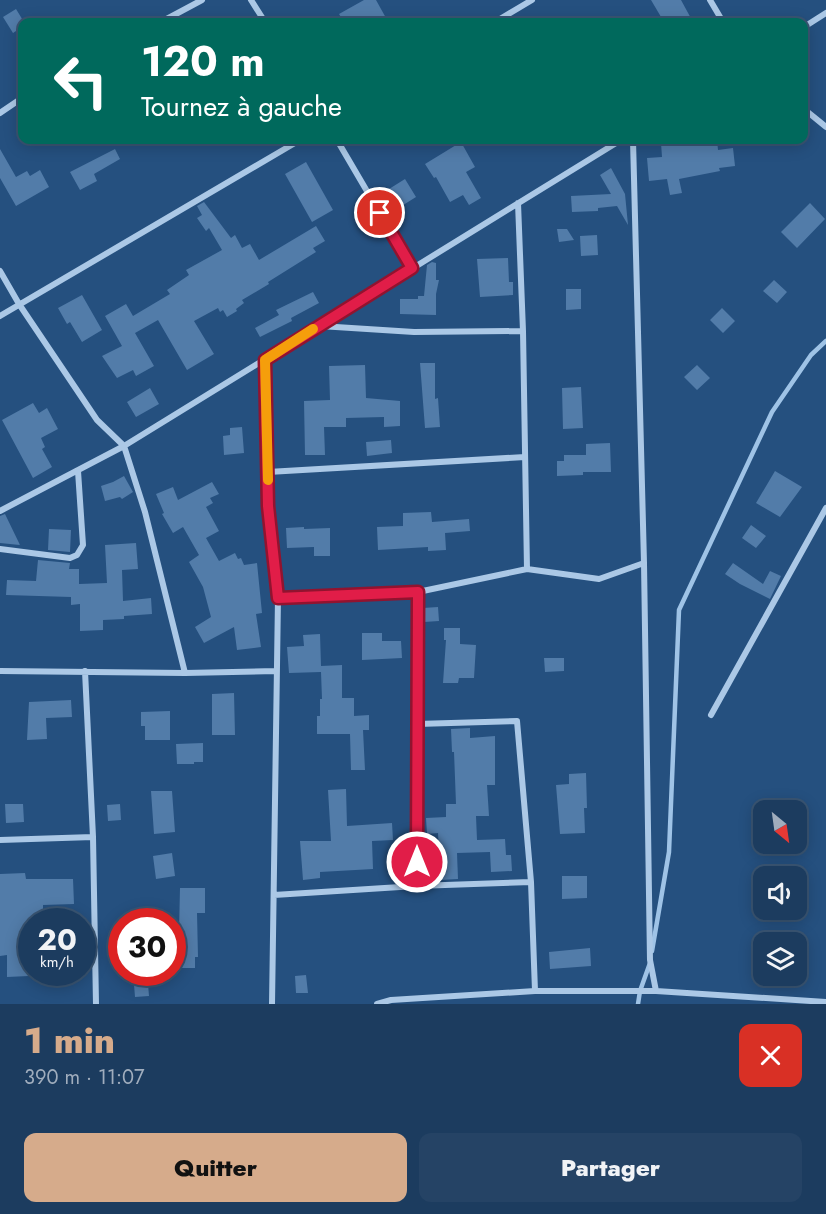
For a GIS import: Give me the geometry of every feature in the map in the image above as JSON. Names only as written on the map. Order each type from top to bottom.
[{"type":"street","points":[[168,18],[202,0]]},
{"type":"street","points":[[251,0],[262,18]]},
{"type":"street","points":[[502,18],[532,0]]},
{"type":"street","points":[[710,0],[721,18]]},
{"type":"street","points":[[808,24],[826,13]]},
{"type":"street","points":[[0,113],[18,101]]},
{"type":"street","points":[[808,112],[826,127]]},
{"type":"street","points":[[0,316],[293,144]]},
{"type":"street","points":[[339,144],[412,268]]},
{"type":"street","points":[[0,511],[124,446],[614,144]]},
{"type":"street","points":[[633,144],[644,563],[650,960],[656,991]]},
{"type":"street","points":[[518,203],[523,331],[527,569]]},
{"type":"street","points":[[0,271],[19,304],[97,420],[124,446],[145,512],[185,673]]},
{"type":"street","points":[[319,326],[414,332],[523,331]]},
{"type":"street","points":[[265,360],[268,506],[278,598],[272,1004]]},
{"type":"street","points":[[268,472],[525,457]]},
{"type":"street","points":[[0,549],[70,558],[77,555],[82,546],[78,471]]},
{"type":"street","points":[[711,715],[826,508]]},
{"type":"street","points":[[278,598],[418,592],[527,569],[599,579],[644,563]]},
{"type":"street","points":[[416,886],[418,592]]},
{"type":"street","points":[[0,671],[185,673],[276,671]]},
{"type":"street","points":[[85,671],[93,837],[96,1004]]},
{"type":"street","points":[[417,724],[517,721],[531,882],[535,992]]},
{"type":"street","points":[[0,840],[93,837]]},
{"type":"street","points":[[274,895],[416,886],[531,882]]},
{"type":"street","points":[[377,1004],[391,1000],[535,992],[656,991],[826,1002]]},
{"type":"building","points":[[364,0],[376,0],[386,18],[342,18],[339,14]]},
{"type":"building","points":[[651,0],[681,0],[691,18],[662,18]]},
{"type":"building","points":[[16,9],[22,18],[18,18],[18,30],[13,33],[3,17]]},
{"type":"building","points":[[458,144],[462,144],[475,167],[466,172],[481,198],[469,205],[463,195],[450,202],[436,177],[434,178],[425,164]]},
{"type":"building","points":[[661,144],[717,144],[718,150],[733,148],[735,166],[679,179],[682,193],[670,195],[667,179],[649,181],[647,158],[662,157]]},
{"type":"building","points":[[0,149],[16,177],[27,171],[30,176],[40,170],[49,187],[16,206],[0,178]]},
{"type":"building","points":[[115,149],[120,159],[94,174],[97,181],[80,190],[70,172]]},
{"type":"building","points":[[306,162],[333,210],[312,222],[285,174]]},
{"type":"building","points":[[611,168],[625,194],[628,225],[617,206],[598,208],[598,211],[572,212],[571,196],[611,194],[600,175]]},
{"type":"building","points":[[405,179],[416,197],[400,207],[389,189]]},
{"type":"building","points":[[204,202],[231,238],[235,235],[242,248],[250,244],[259,260],[316,226],[325,241],[313,248],[316,252],[242,300],[244,303],[236,309],[237,311],[227,317],[223,310],[220,312],[218,308],[194,321],[214,354],[187,370],[158,320],[135,333],[154,366],[136,376],[133,370],[117,378],[102,356],[122,346],[105,316],[126,304],[133,316],[170,294],[167,290],[189,275],[186,270],[222,250],[209,228],[206,231],[197,218],[202,215],[197,206]]},
{"type":"building","points":[[810,203],[825,219],[797,248],[781,232]]},
{"type":"building","points":[[557,229],[567,229],[574,240],[559,242]]},
{"type":"building","points":[[597,235],[598,255],[581,256],[580,236]]},
{"type":"building","points":[[508,258],[509,282],[513,282],[513,295],[480,297],[477,259]]},
{"type":"building","points":[[432,262],[436,263],[436,280],[439,280],[436,315],[400,314],[400,299],[418,299],[418,296],[424,296],[427,265]]},
{"type":"building","points":[[774,280],[787,292],[777,303],[763,291]]},
{"type":"building","points":[[566,289],[581,289],[581,309],[566,310]]},
{"type":"building","points":[[313,292],[319,303],[291,318],[292,321],[260,337],[255,328],[279,315],[276,310]]},
{"type":"building","points":[[82,295],[102,330],[82,342],[70,322],[67,324],[58,308]]},
{"type":"building","points":[[722,308],[735,321],[723,333],[710,320]]},
{"type":"building","points":[[420,363],[435,363],[435,399],[438,398],[440,427],[425,428]]},
{"type":"building","points":[[365,365],[366,398],[400,401],[400,426],[384,427],[384,417],[346,418],[346,427],[324,427],[325,455],[305,455],[304,401],[330,400],[329,366]]},
{"type":"building","points":[[697,365],[710,378],[697,390],[684,377]]},
{"type":"building","points":[[581,387],[583,428],[563,429],[562,388]]},
{"type":"building","points":[[150,388],[159,404],[136,417],[127,402]]},
{"type":"building","points":[[33,403],[39,413],[47,408],[58,429],[41,438],[45,447],[42,449],[52,467],[33,478],[2,420]]},
{"type":"building","points":[[242,427],[244,453],[224,455],[223,436],[230,435],[230,428]]},
{"type":"building","points":[[391,440],[392,453],[367,456],[366,442]]},
{"type":"building","points":[[610,443],[611,472],[583,472],[583,475],[557,476],[557,461],[564,461],[564,455],[586,455],[586,444]]},
{"type":"building","points":[[775,471],[802,487],[780,517],[756,503]]},
{"type":"building","points":[[124,476],[133,492],[122,499],[120,497],[105,501],[101,486]]},
{"type":"building","points":[[212,482],[219,494],[210,498],[213,503],[206,507],[219,531],[206,538],[219,561],[235,553],[244,565],[257,563],[262,613],[256,614],[261,647],[237,650],[234,627],[204,643],[195,627],[211,617],[203,587],[189,562],[199,555],[183,527],[173,533],[162,514],[164,513],[156,494],[173,487],[178,500]]},
{"type":"building","points":[[431,512],[432,522],[469,519],[470,531],[445,533],[446,550],[428,551],[428,547],[378,550],[377,527],[403,526],[403,513]]},
{"type":"building","points":[[5,514],[20,545],[0,543],[0,516]]},
{"type":"building","points":[[751,525],[766,536],[756,548],[742,538]]},
{"type":"building","points":[[304,527],[304,529],[330,528],[330,556],[314,556],[314,547],[287,548],[286,528]]},
{"type":"building","points":[[49,529],[71,530],[70,552],[48,550]]},
{"type":"building","points":[[136,543],[138,569],[122,570],[123,601],[151,598],[152,614],[103,620],[103,630],[80,631],[80,604],[71,605],[71,597],[6,595],[7,580],[36,581],[38,560],[70,563],[69,569],[79,569],[79,584],[107,583],[105,545]]},
{"type":"building","points":[[733,563],[763,584],[770,571],[781,576],[770,599],[725,574]]},
{"type":"building","points":[[438,607],[439,621],[424,622],[423,608]]},
{"type":"building","points":[[444,628],[460,628],[460,644],[476,645],[474,678],[459,678],[458,683],[443,683],[446,640],[444,640]]},
{"type":"building","points":[[362,633],[382,633],[382,641],[401,641],[402,658],[362,660]]},
{"type":"building","points":[[320,634],[321,666],[342,665],[342,698],[354,698],[354,716],[369,715],[369,730],[363,730],[365,770],[351,770],[350,734],[317,734],[317,716],[320,716],[320,699],[322,699],[321,672],[289,673],[287,647],[304,646],[303,635]]},
{"type":"building","points":[[544,658],[564,658],[564,671],[545,672]]},
{"type":"building","points":[[234,693],[235,735],[212,735],[212,694]]},
{"type":"building","points":[[71,700],[72,717],[46,718],[47,739],[27,740],[29,702]]},
{"type":"building","points":[[170,711],[170,740],[145,740],[145,726],[141,726],[141,712]]},
{"type":"building","points":[[470,728],[470,738],[495,736],[495,785],[487,785],[489,816],[476,816],[477,840],[505,839],[506,855],[511,855],[512,871],[491,872],[490,852],[457,853],[458,879],[440,880],[438,833],[427,834],[426,818],[446,817],[446,804],[456,804],[451,729]]},
{"type":"building","points":[[203,743],[203,762],[177,764],[176,744]]},
{"type":"building","points":[[586,773],[585,833],[560,834],[556,785],[569,784],[569,774]]},
{"type":"building","points":[[346,789],[347,826],[392,823],[393,840],[372,841],[373,869],[320,872],[320,878],[303,880],[300,841],[331,841],[328,790]]},
{"type":"building","points":[[151,791],[172,791],[175,832],[154,834]]},
{"type":"building","points":[[5,804],[23,804],[24,822],[6,823]]},
{"type":"building","points":[[120,804],[121,820],[108,821],[107,805]]},
{"type":"building","points":[[172,853],[175,876],[156,879],[153,856]]},
{"type":"building","points":[[25,873],[26,879],[73,879],[74,904],[18,908],[18,976],[7,977],[7,955],[0,956],[0,874]]},
{"type":"building","points":[[562,876],[587,876],[587,898],[562,899]]},
{"type":"building","points":[[180,888],[205,888],[205,913],[197,913],[198,957],[195,957],[195,968],[186,968],[186,908],[180,908]]},
{"type":"building","points":[[590,948],[591,966],[550,969],[549,952]]},
{"type":"building","points":[[306,975],[308,993],[296,993],[295,976]]},
{"type":"building","points":[[134,986],[148,986],[149,996],[135,997]]},
{"type":"waterway","points":[[652,951],[669,852],[679,610],[772,412],[811,355],[826,341]]},
{"type":"waterway","points":[[638,1004],[650,963]]},
{"type":"slow traffic","points":[[268,480],[265,360],[313,329]]},
{"type":"route","points":[[380,213],[412,268],[265,360],[268,506],[278,598],[418,592],[417,862]]}]
